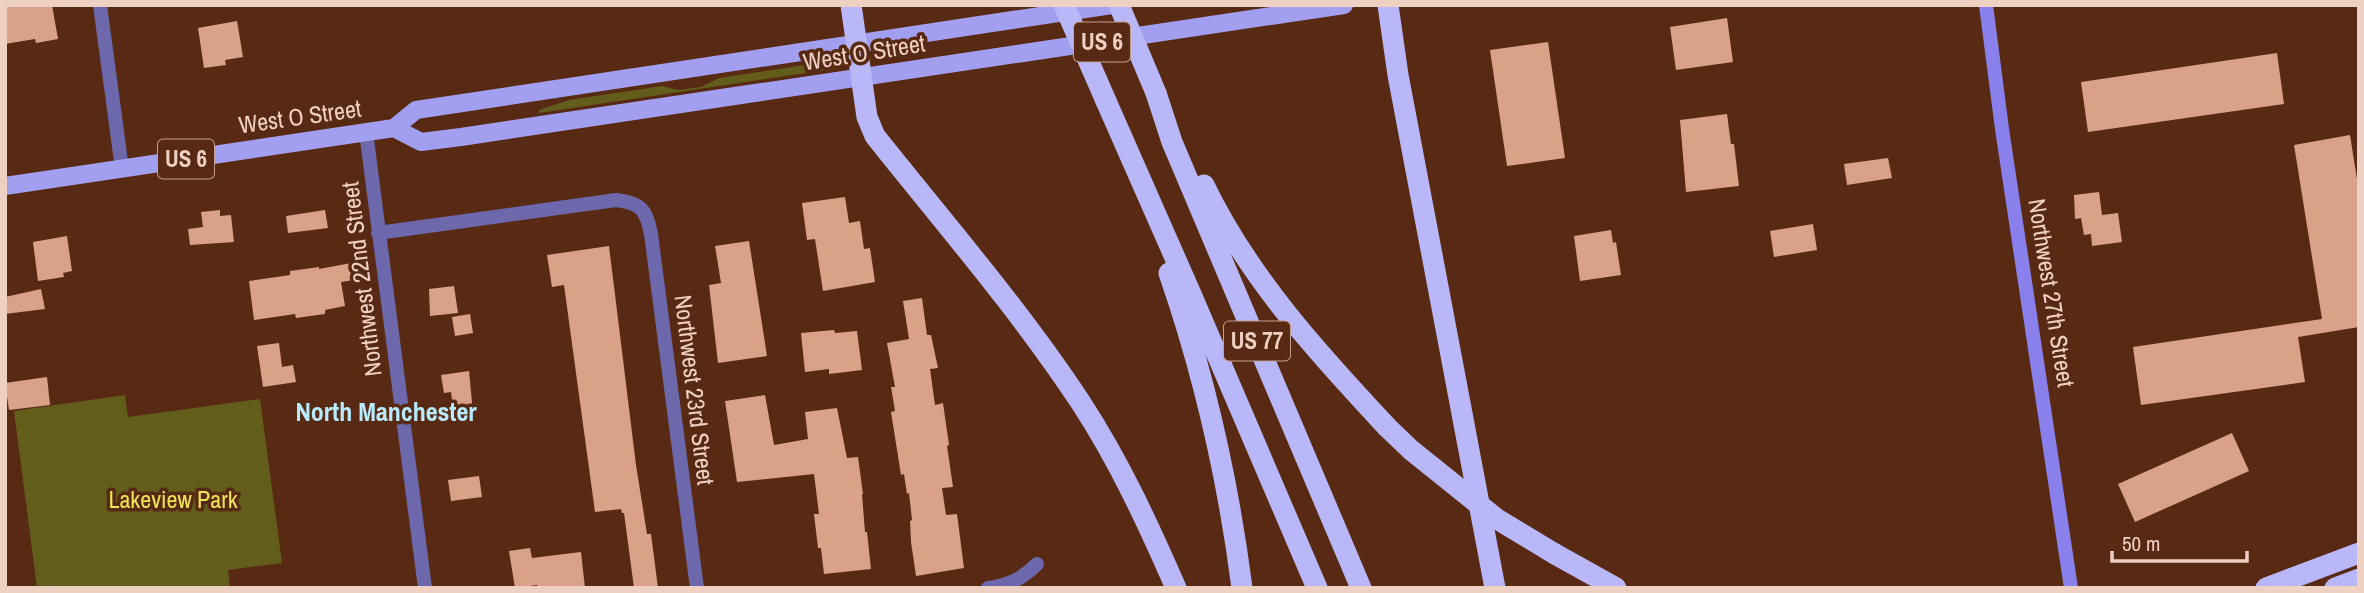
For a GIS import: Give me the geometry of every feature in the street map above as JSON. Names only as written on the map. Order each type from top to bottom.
[{"type":"highway","points":[[850,5],[867,117],[875,136],[1040,344],[1082,404],[1116,461],[1176,588]]},
{"type":"highway","name":"US 77","points":[[1064,5],[1110,111],[1178,299],[1200,372],[1227,487],[1242,588]]},
{"type":"highway","name":"US 77","points":[[1119,5],[1156,93],[1172,142],[1361,588]]},
{"type":"highway","points":[[1388,5],[1398,75],[1495,588]]},
{"type":"highway","points":[[1156,93],[1221,218],[1262,283],[1329,364],[1387,427],[1411,450],[1497,519],[1616,588]]},
{"type":"highway","points":[[1110,111],[1317,588]]},
{"type":"highway","points":[[2266,588],[2359,553]]},
{"type":"highway","points":[[2335,588],[2359,579]]},
{"type":"main road","name":"West O Street","points":[[5,186],[394,128],[416,110],[1112,5]]},
{"type":"main road","name":"West O Street","points":[[394,128],[421,142],[1344,5]]},
{"type":"street","points":[[100,5],[122,169]]},
{"type":"street","name":"Northwest 27th Street","points":[[1986,5],[2002,130],[2050,434],[2070,582]]},
{"type":"street","name":"Northwest 22nd Street","points":[[366,132],[425,588]]},
{"type":"street","name":"Northwest 23rd Street","points":[[378,233],[616,200],[636,204],[647,215],[697,588]]},
{"type":"street","points":[[988,588],[1016,581],[1037,564]]},
{"type":"green space","points":[[838,60],[839,68],[539,113],[539,110],[569,100],[662,86],[678,90],[701,87],[719,78]]},
{"type":"green space","name":"Lakeview Park","points":[[125,395],[128,417],[260,399],[282,563],[228,570],[230,588],[37,588],[14,411]]},
{"type":"building","points":[[5,5],[52,5],[58,39],[36,43],[35,39],[5,44]]},
{"type":"building","points":[[1727,18],[1733,62],[1676,70],[1670,27]]},
{"type":"building","points":[[237,21],[243,57],[225,60],[226,65],[204,68],[198,28]]},
{"type":"building","points":[[1548,42],[1565,158],[1507,166],[1490,50]]},
{"type":"building","points":[[2277,53],[2284,104],[2088,132],[2081,82]]},
{"type":"building","points":[[1727,114],[1739,186],[1686,192],[1680,120]]},
{"type":"building","points":[[2350,135],[2359,192],[2359,327],[2298,337],[2305,382],[2141,405],[2133,347],[2322,319],[2294,145]]},
{"type":"building","points":[[1888,158],[1892,178],[1847,185],[1844,164]]},
{"type":"building","points":[[2099,192],[2102,215],[2118,213],[2122,242],[2092,246],[2091,234],[2084,235],[2081,218],[2075,219],[2074,195]]},
{"type":"building","points":[[845,197],[849,223],[860,221],[864,249],[870,248],[875,282],[823,291],[815,239],[807,240],[802,203]]},
{"type":"building","points":[[220,210],[220,216],[231,215],[234,242],[190,245],[188,229],[203,227],[201,212]]},
{"type":"building","points":[[325,210],[328,228],[288,233],[286,216]]},
{"type":"building","points":[[1813,224],[1817,250],[1774,257],[1770,231]]},
{"type":"building","points":[[1611,230],[1613,243],[1616,242],[1621,275],[1580,281],[1574,236]]},
{"type":"building","points":[[67,236],[72,271],[63,273],[64,277],[38,281],[33,242]]},
{"type":"building","points":[[749,241],[767,356],[718,363],[709,285],[721,283],[715,246]]},
{"type":"building","points":[[609,246],[636,465],[647,534],[651,534],[658,588],[634,588],[624,513],[621,509],[595,512],[564,285],[552,287],[547,255]]},
{"type":"building","points":[[357,262],[360,279],[341,282],[345,306],[325,310],[325,314],[296,318],[295,314],[254,320],[249,281],[290,275],[290,271]]},
{"type":"building","points":[[454,286],[458,313],[430,316],[429,289]]},
{"type":"building","points":[[41,289],[45,309],[5,314],[5,297]]},
{"type":"building","points":[[922,298],[927,335],[931,335],[938,368],[930,369],[935,405],[943,403],[949,445],[953,487],[942,488],[946,515],[957,514],[964,568],[916,576],[911,542],[909,493],[907,494],[904,474],[901,475],[891,412],[895,411],[891,387],[895,387],[887,343],[909,339],[903,301]]},
{"type":"building","points":[[470,314],[473,333],[455,336],[452,317]]},
{"type":"building","points":[[834,330],[835,333],[857,331],[862,370],[829,374],[829,369],[805,372],[801,333]]},
{"type":"building","points":[[279,343],[282,367],[293,365],[296,382],[263,387],[257,346]]},
{"type":"building","points":[[469,371],[473,413],[454,416],[451,392],[444,393],[441,375]]},
{"type":"building","points":[[47,377],[50,405],[9,410],[5,383]]},
{"type":"building","points":[[765,395],[774,445],[808,439],[805,412],[837,408],[847,458],[858,457],[871,569],[824,574],[814,514],[819,514],[814,474],[737,482],[725,401]]},
{"type":"building","points":[[2232,433],[2249,471],[2135,522],[2118,484]]},
{"type":"building","points":[[479,476],[482,497],[451,501],[448,480]]},
{"type":"building","points":[[530,548],[532,558],[581,552],[585,588],[537,588],[537,585],[515,588],[509,551]]},
{"type":"district","name":"North Manchester","points":[[386,412]]}]
